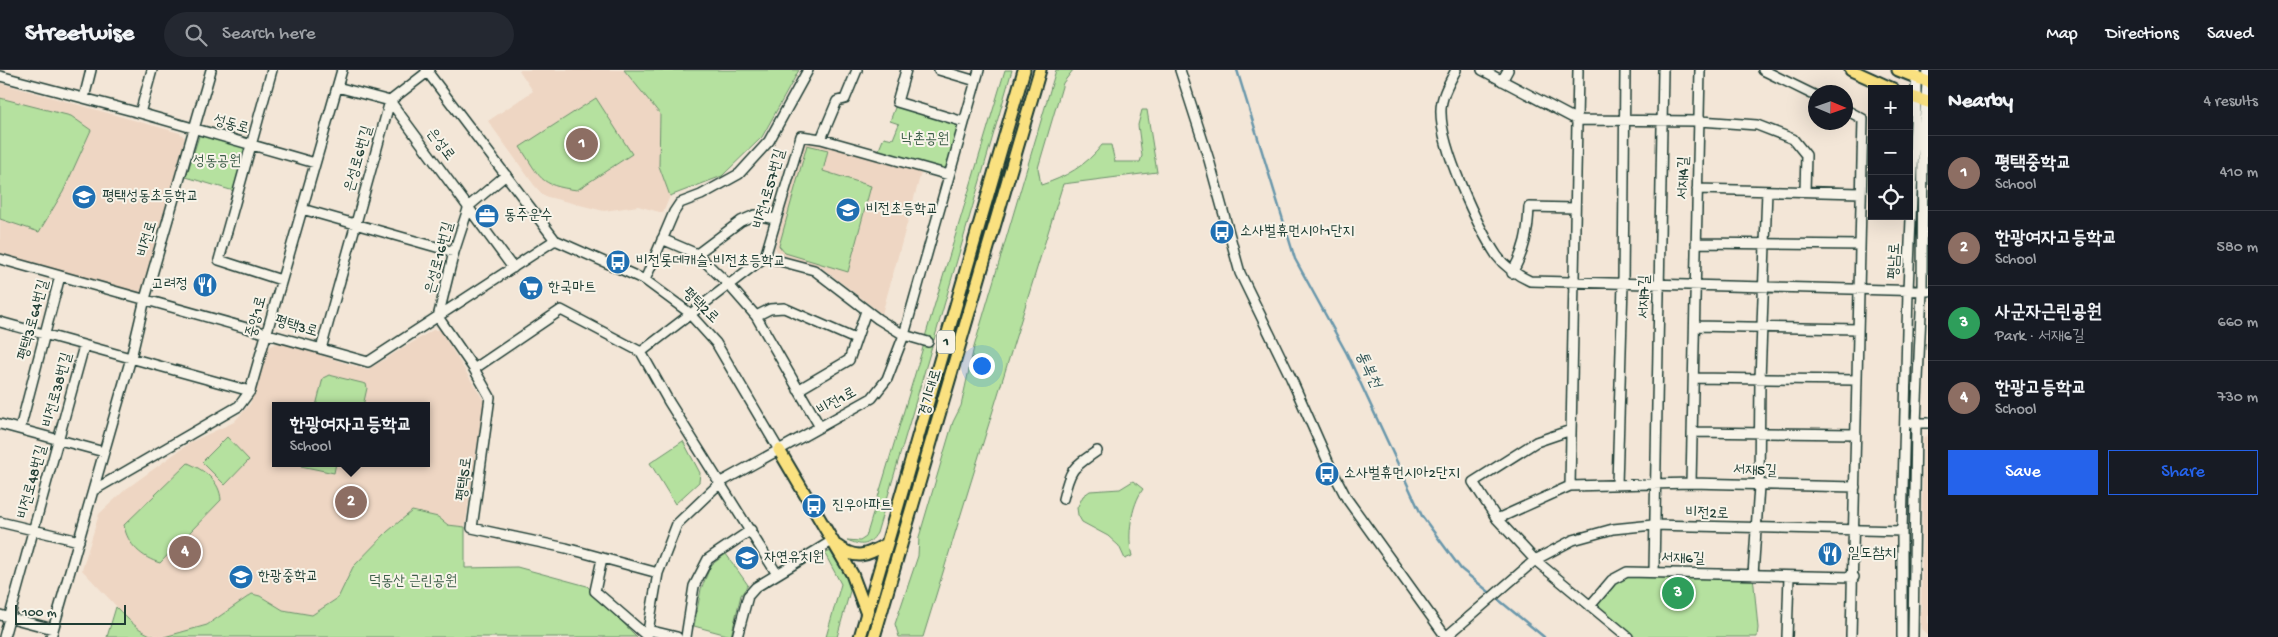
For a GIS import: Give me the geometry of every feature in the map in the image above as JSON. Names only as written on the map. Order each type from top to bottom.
[{"type":"main road","name":"경기대로","points":[[860,637],[1024,70]]},
{"type":"main road","name":"경기대로","points":[[874,636],[1040,70]]},
{"type":"main road","points":[[1851,70],[1884,85]]},
{"type":"main road","points":[[1898,70],[1927,78]]},
{"type":"main road","name":"평택2로","points":[[779,450],[852,574],[874,636]]},
{"type":"main road","points":[[832,542],[847,554],[859,556],[873,552],[887,544]]},
{"type":"street","points":[[84,98],[91,70]]},
{"type":"street","points":[[140,113],[152,70]]},
{"type":"street","name":"비전로","points":[[52,633],[132,358],[145,299],[211,70]]},
{"type":"street","points":[[272,70],[219,260],[281,280]]},
{"type":"street","name":"중앙1로","points":[[94,490],[239,406],[250,391],[342,70]]},
{"type":"street","points":[[645,280],[662,238],[680,203],[701,195],[738,174],[769,141],[808,70]]},
{"type":"street","points":[[857,70],[846,99],[837,100],[821,139],[949,175]]},
{"type":"street","points":[[906,70],[897,102],[964,122]]},
{"type":"street","points":[[939,70],[976,81]]},
{"type":"street","name":"비전1로","points":[[779,450],[872,398],[887,379],[904,335],[979,70]]},
{"type":"street","points":[[1180,70],[1209,160],[1240,272],[1291,378],[1330,466],[1347,499],[1446,637]]},
{"type":"street","points":[[1456,70],[1446,89],[1440,112],[1444,139],[1474,215],[1497,256],[1512,273],[1530,281],[1574,283],[1925,291]]},
{"type":"street","points":[[1482,70],[1577,120],[1700,121],[1757,125],[1793,139],[1806,155],[1805,191]]},
{"type":"street","points":[[1502,81],[1508,70]]},
{"type":"street","points":[[1497,519],[1570,486],[1578,70]]},
{"type":"street","points":[[1617,484],[1623,284],[1625,70]]},
{"type":"street","name":"서재7길","points":[[1654,572],[1653,526],[1663,70]]},
{"type":"street","name":"서재4길","points":[[1691,482],[1700,70]]},
{"type":"street","points":[[1764,70],[1808,92]]},
{"type":"street","points":[[337,87],[390,101],[428,71]]},
{"type":"street","name":"평택2로","points":[[428,71],[555,240],[645,280],[689,313],[716,344],[779,450]]},
{"type":"street","points":[[1915,74],[1920,100]]},
{"type":"street","name":"성동로","points":[[0,76],[140,113],[315,163]]},
{"type":"street","points":[[1920,100],[1927,78]]},
{"type":"street","name":"평남로","points":[[1902,637],[1902,531],[1908,291],[1920,100]]},
{"type":"street","name":"평남로","points":[[1913,637],[1916,423],[1925,291],[1920,100]]},
{"type":"street","name":"은성로","points":[[390,101],[513,268]]},
{"type":"street","name":"은성로6번길","points":[[321,349],[390,101]]},
{"type":"street","points":[[1852,637],[1863,119],[1853,114]]},
{"type":"street","name":"비전1로57번길","points":[[765,256],[801,136],[821,139]]},
{"type":"street","points":[[469,206],[506,176]]},
{"type":"street","points":[[1697,189],[1861,192]]},
{"type":"street","points":[[1753,574],[1759,486],[1760,379],[1767,191]]},
{"type":"street","name":"은성로16번길","points":[[438,317],[454,252],[469,206]]},
{"type":"street","points":[[1512,273],[1522,254],[1528,233],[1529,207],[1576,208]]},
{"type":"street","points":[[302,209],[454,252]]},
{"type":"street","points":[[697,254],[741,222],[755,216],[775,219]]},
{"type":"street","points":[[662,238],[697,254],[728,284],[756,316],[820,427]]},
{"type":"street","name":"평택3로","points":[[0,259],[368,362],[555,240]]},
{"type":"street","points":[[1696,243],[1860,245]]},
{"type":"street","points":[[641,352],[765,256],[814,270],[866,311],[904,335],[928,342]]},
{"type":"street","name":"평택3로64번길","points":[[20,430],[60,276]]},
{"type":"street","points":[[756,316],[770,310],[784,308],[855,339]]},
{"type":"street","points":[[474,369],[561,310],[641,352],[669,402],[777,574]]},
{"type":"street","points":[[798,390],[849,360],[866,311]]},
{"type":"street","name":"평택5로","points":[[438,317],[474,369],[490,397],[472,528],[566,548],[658,573]]},
{"type":"street","name":"비전로38번길","points":[[1,326],[132,358]]},
{"type":"street","points":[[1695,326],[1858,329]]},
{"type":"street","name":"비전로38번길","points":[[58,441],[84,346]]},
{"type":"street","points":[[132,358],[250,391]]},
{"type":"street","points":[[1694,378],[1857,380]]},
{"type":"street","points":[[1906,424],[1928,423]]},
{"type":"street","name":"비전로48번길","points":[[0,424],[104,452]]},
{"type":"street","points":[[1571,430],[1536,442],[1473,482],[1497,519],[1535,560],[1628,637]]},
{"type":"street","points":[[1692,432],[1856,434]]},
{"type":"street","name":"비전로48번길","points":[[4,637],[4,616],[34,530],[58,441]]},
{"type":"street","points":[[647,634],[658,573],[677,524],[721,482],[779,450]]},
{"type":"street","points":[[1063,499],[1069,474],[1076,465],[1097,451]]},
{"type":"street","name":"서재5길","points":[[1570,486],[1691,482],[1759,486],[1855,487]]},
{"type":"street","points":[[0,522],[79,542]]},
{"type":"street","name":"비전2로","points":[[1446,637],[1521,570],[1535,560],[1573,540],[1613,529],[1653,526],[1902,531]]},
{"type":"street","points":[[686,637],[694,586],[708,559],[751,530]]},
{"type":"street","points":[[738,637],[748,596],[756,587],[832,542]]},
{"type":"street","points":[[602,559],[595,591],[647,634],[677,637]]},
{"type":"street","name":"서재6길","points":[[1590,606],[1612,580],[1627,572],[1854,577]]},
{"type":"street","points":[[1787,637],[1789,576]]},
{"type":"street","points":[[4,616],[52,633]]},
{"type":"shaded area","points":[[519,70],[624,70],[660,114],[659,166],[670,196],[663,213],[638,206],[604,211],[544,196],[488,121],[533,91]]},
{"type":"shaded area","name":"평택성동초등학교","points":[[0,83],[180,133],[185,138],[143,291],[135,293],[0,255]]},
{"type":"shaded area","name":"비전초등학교","points":[[815,141],[921,173],[882,314],[821,267],[779,254],[775,247],[805,142]]},
{"type":"shaded area","points":[[433,330],[440,330],[484,401],[465,527],[447,525],[438,517],[353,567],[338,598],[312,615],[283,610],[260,596],[252,594],[207,625],[164,637],[147,634],[136,627],[82,570],[99,514],[126,489],[191,442],[234,422],[250,404],[268,347],[280,342],[367,370]]},
{"type":"shaded area","points":[[1928,434],[1928,635],[1921,629],[1923,439]]},
{"type":"green space","points":[[624,70],[799,70],[762,137],[722,176],[670,196],[659,166],[660,114]]},
{"type":"green space","points":[[1005,70],[1012,70],[934,340],[925,337]]},
{"type":"green space","points":[[1056,70],[1073,70],[1063,83],[1038,168],[1041,185],[1075,170],[1102,145],[1111,145],[1115,162],[1140,162],[1142,156],[1138,125],[1142,110],[1147,110],[1157,172],[1063,184],[923,637],[899,637],[895,624],[918,556],[919,537],[953,422],[961,406],[974,347]]},
{"type":"green space","points":[[0,98],[71,116],[91,130],[63,192],[39,232],[0,219]]},
{"type":"green space","points":[[596,98],[632,154],[577,190],[555,186],[547,182],[537,173],[520,147]]},
{"type":"green space","name":"낙촌공원","points":[[896,105],[957,122],[960,128],[947,170],[878,152],[884,137],[893,139],[899,124],[890,121]]},
{"type":"green space","name":"성동공원","points":[[200,133],[246,146],[234,191],[186,177]]},
{"type":"green space","points":[[807,145],[828,150],[823,171],[871,186],[848,272],[785,253],[779,246]]},
{"type":"green space","points":[[924,344],[932,346],[877,533],[868,543],[852,542],[847,540],[860,541],[866,537]]},
{"type":"green space","points":[[329,375],[366,384],[364,402],[317,402],[323,378]]},
{"type":"green space","points":[[227,437],[249,460],[225,485],[202,462]]},
{"type":"green space","points":[[683,441],[700,473],[699,482],[675,504],[650,463]]},
{"type":"green space","points":[[188,463],[210,477],[218,487],[221,500],[160,563],[148,558],[137,550],[128,539],[124,525]]},
{"type":"green space","points":[[306,467],[335,467],[334,473]]},
{"type":"green space","points":[[1133,481],[1143,489],[1131,521],[1130,539],[1132,556],[1125,559],[1119,546],[1108,536],[1082,522],[1077,508],[1083,496],[1090,491],[1120,489]]},
{"type":"green space","name":"덕동산 근린공원","points":[[412,511],[438,517],[448,525],[465,527],[465,568],[517,567],[587,586],[637,637],[164,637],[207,625],[252,594],[260,596],[283,610],[312,615],[338,598],[353,567],[387,532]]},
{"type":"green space","points":[[830,551],[849,582],[850,591],[837,637],[826,637],[841,584],[825,554]]},
{"type":"green space","points":[[726,554],[748,585],[741,595],[731,636],[694,626],[701,589],[711,565]]},
{"type":"green space","points":[[1627,572],[1753,575],[1758,628],[1757,637],[1628,637],[1590,606]]},
{"type":"green space","points":[[116,607],[139,628],[156,637],[107,637]]},
{"type":"waterway","name":"통복천","points":[[1237,70],[1295,259],[1347,354],[1422,516],[1461,569],[1544,637]]},
{"type":"place","name":"평택중학교","points":[[582,144]]},
{"type":"place","name":"평택성동초등학교","points":[[84,197]]},
{"type":"place","name":"비전초등학교","points":[[848,210]]},
{"type":"place","name":"동주운수","points":[[487,216]]},
{"type":"place","name":"소사벌휴먼시아1단지","points":[[1222,232]]},
{"type":"place","name":"비전롯데캐슬.비전초등학교","points":[[618,262]]},
{"type":"place","name":"고려정","points":[[205,285]]},
{"type":"place","name":"한국마트","points":[[531,288]]},
{"type":"place","name":"소사벌휴먼시아2단지","points":[[1327,474]]},
{"type":"place","name":"한광여자고등학교","points":[[351,502]]},
{"type":"place","name":"진우아파트","points":[[814,506]]},
{"type":"place","name":"한광고등학교","points":[[185,552]]},
{"type":"place","name":"일도참치","points":[[1830,554]]},
{"type":"place","name":"자연유치원","points":[[747,558]]},
{"type":"place","name":"한광중학교","points":[[241,577]]},
{"type":"place","name":"사군자근린공원","points":[[1678,593]]}]
